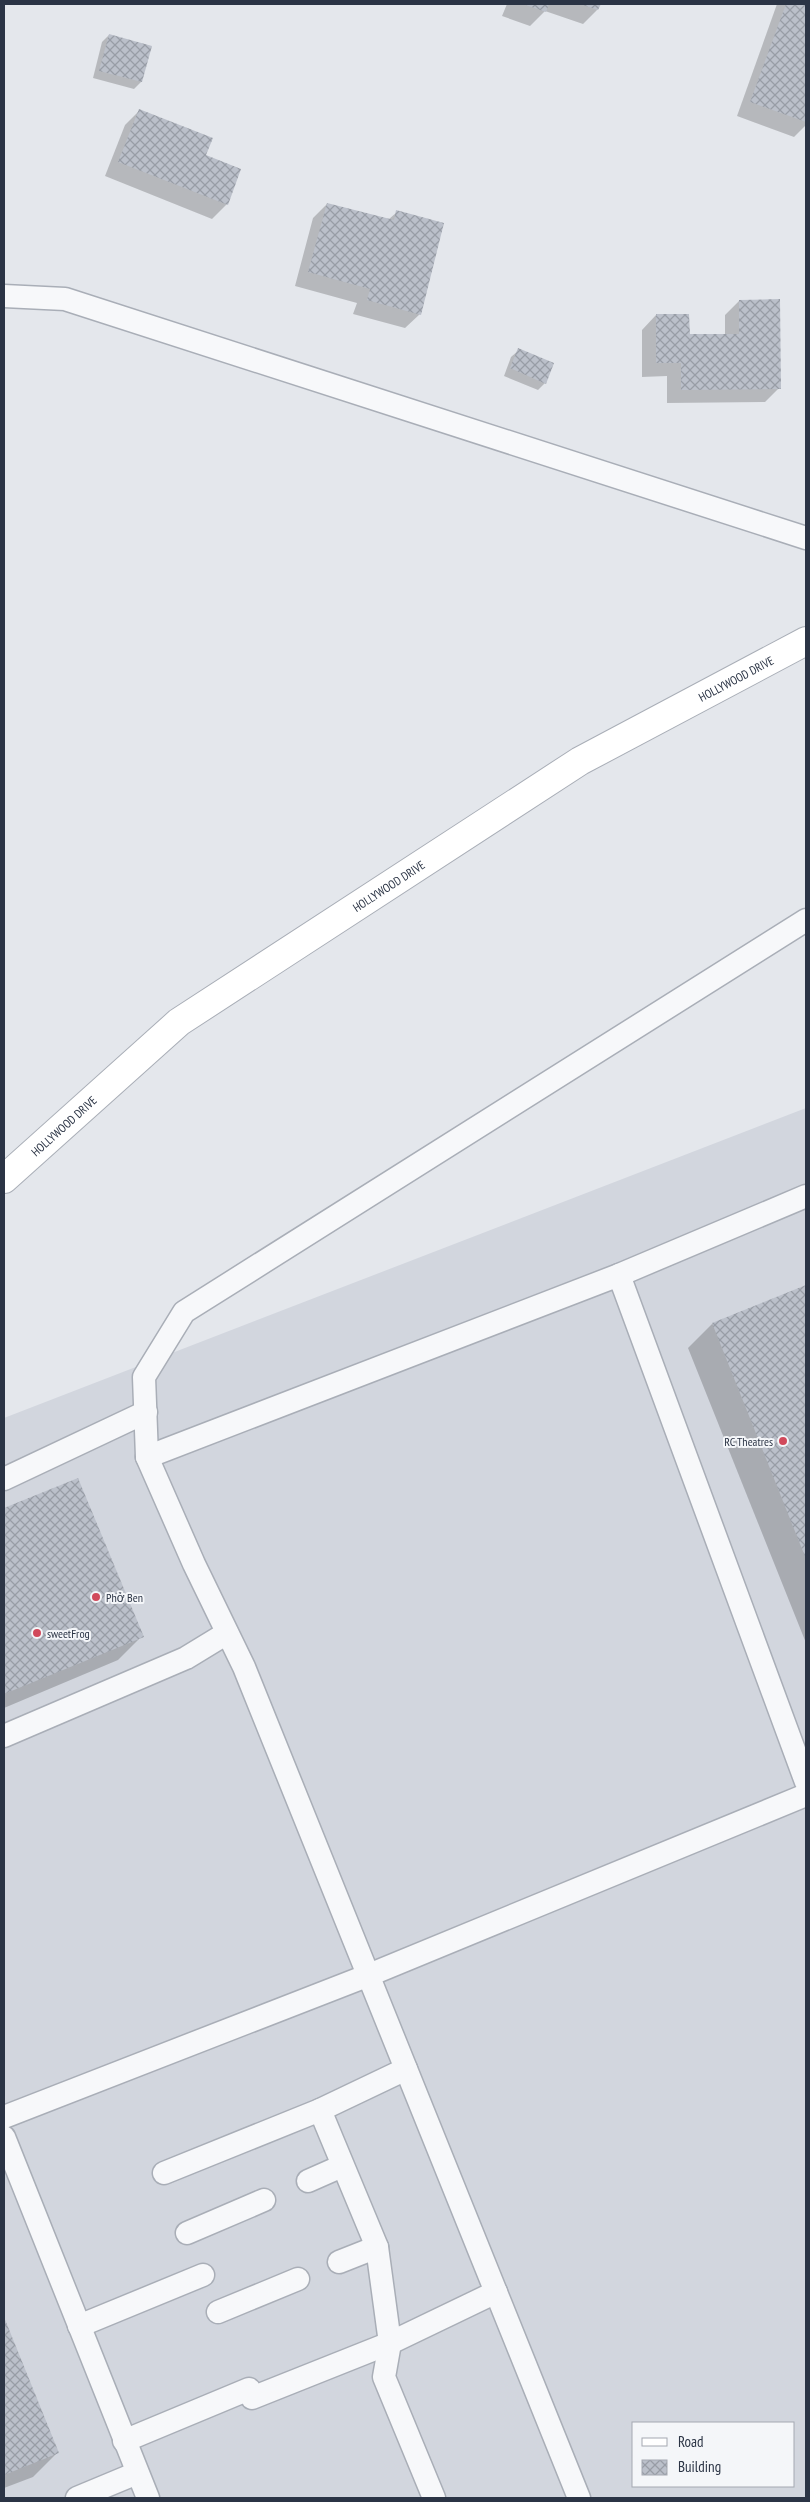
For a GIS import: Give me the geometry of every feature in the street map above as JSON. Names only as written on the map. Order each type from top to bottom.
[{"type":"main road","name":"HOLLYWOOD DRIVE","points":[[4,1180],[179,1022],[580,761],[806,641]]},
{"type":"lane","points":[[4,296],[65,299],[806,538]]},
{"type":"lane","points":[[579,2498],[244,1667],[194,1564],[148,1457],[144,1377],[184,1312],[806,920]]},
{"type":"lane","points":[[148,1457],[619,1275],[806,1196]]},
{"type":"lane","points":[[619,1275],[806,1782]]},
{"type":"lane","points":[[4,1479],[146,1412]]},
{"type":"lane","points":[[4,1736],[186,1658],[228,1632]]},
{"type":"lane","points":[[4,2118],[368,1974],[806,1795]]},
{"type":"lane","points":[[164,2174],[320,2110],[406,2069]]},
{"type":"lane","points":[[320,2110],[377,2247],[390,2343],[384,2378],[434,2498]]},
{"type":"lane","points":[[4,2138],[148,2498]]},
{"type":"lane","points":[[308,2181],[342,2166]]},
{"type":"lane","points":[[187,2232],[264,2200]]},
{"type":"lane","points":[[339,2262],[377,2247]]},
{"type":"lane","points":[[78,2326],[204,2274]]},
{"type":"lane","points":[[218,2312],[298,2279]]},
{"type":"lane","points":[[124,2441],[390,2343],[496,2292]]},
{"type":"lane","points":[[77,2498],[138,2472]]},
{"type":"shaded area","points":[[806,1108],[806,2498],[4,2498],[4,1418]]},
{"type":"building","points":[[523,4],[549,4],[546,12]]},
{"type":"building","points":[[580,4],[601,4],[598,10]]},
{"type":"building","points":[[786,4],[806,4],[806,122],[750,102]]},
{"type":"building","points":[[109,34],[152,46],[142,82],[99,71]]},
{"type":"building","points":[[139,109],[213,138],[206,155],[241,169],[228,205],[118,162]]},
{"type":"building","points":[[327,203],[394,220],[396,210],[444,223],[421,315],[367,300],[370,289],[308,272]]},
{"type":"building","points":[[780,299],[781,389],[681,390],[681,363],[656,363],[656,314],[689,314],[690,334],[739,334],[739,300]]},
{"type":"building","points":[[518,348],[554,363],[546,384],[510,368]]},
{"type":"building","name":"RC Theatres","points":[[806,1285],[806,1559],[712,1323]]},
{"type":"building","points":[[78,1478],[144,1637],[4,1694],[4,1508]]},
{"type":"building","points":[[4,2317],[59,2453],[4,2475]]},
{"type":"place","name":"RC Theatres","points":[[783,1441]]},
{"type":"place","name":"Phở Ben","points":[[96,1597]]},
{"type":"place","name":"sweetFrog","points":[[37,1633]]}]
